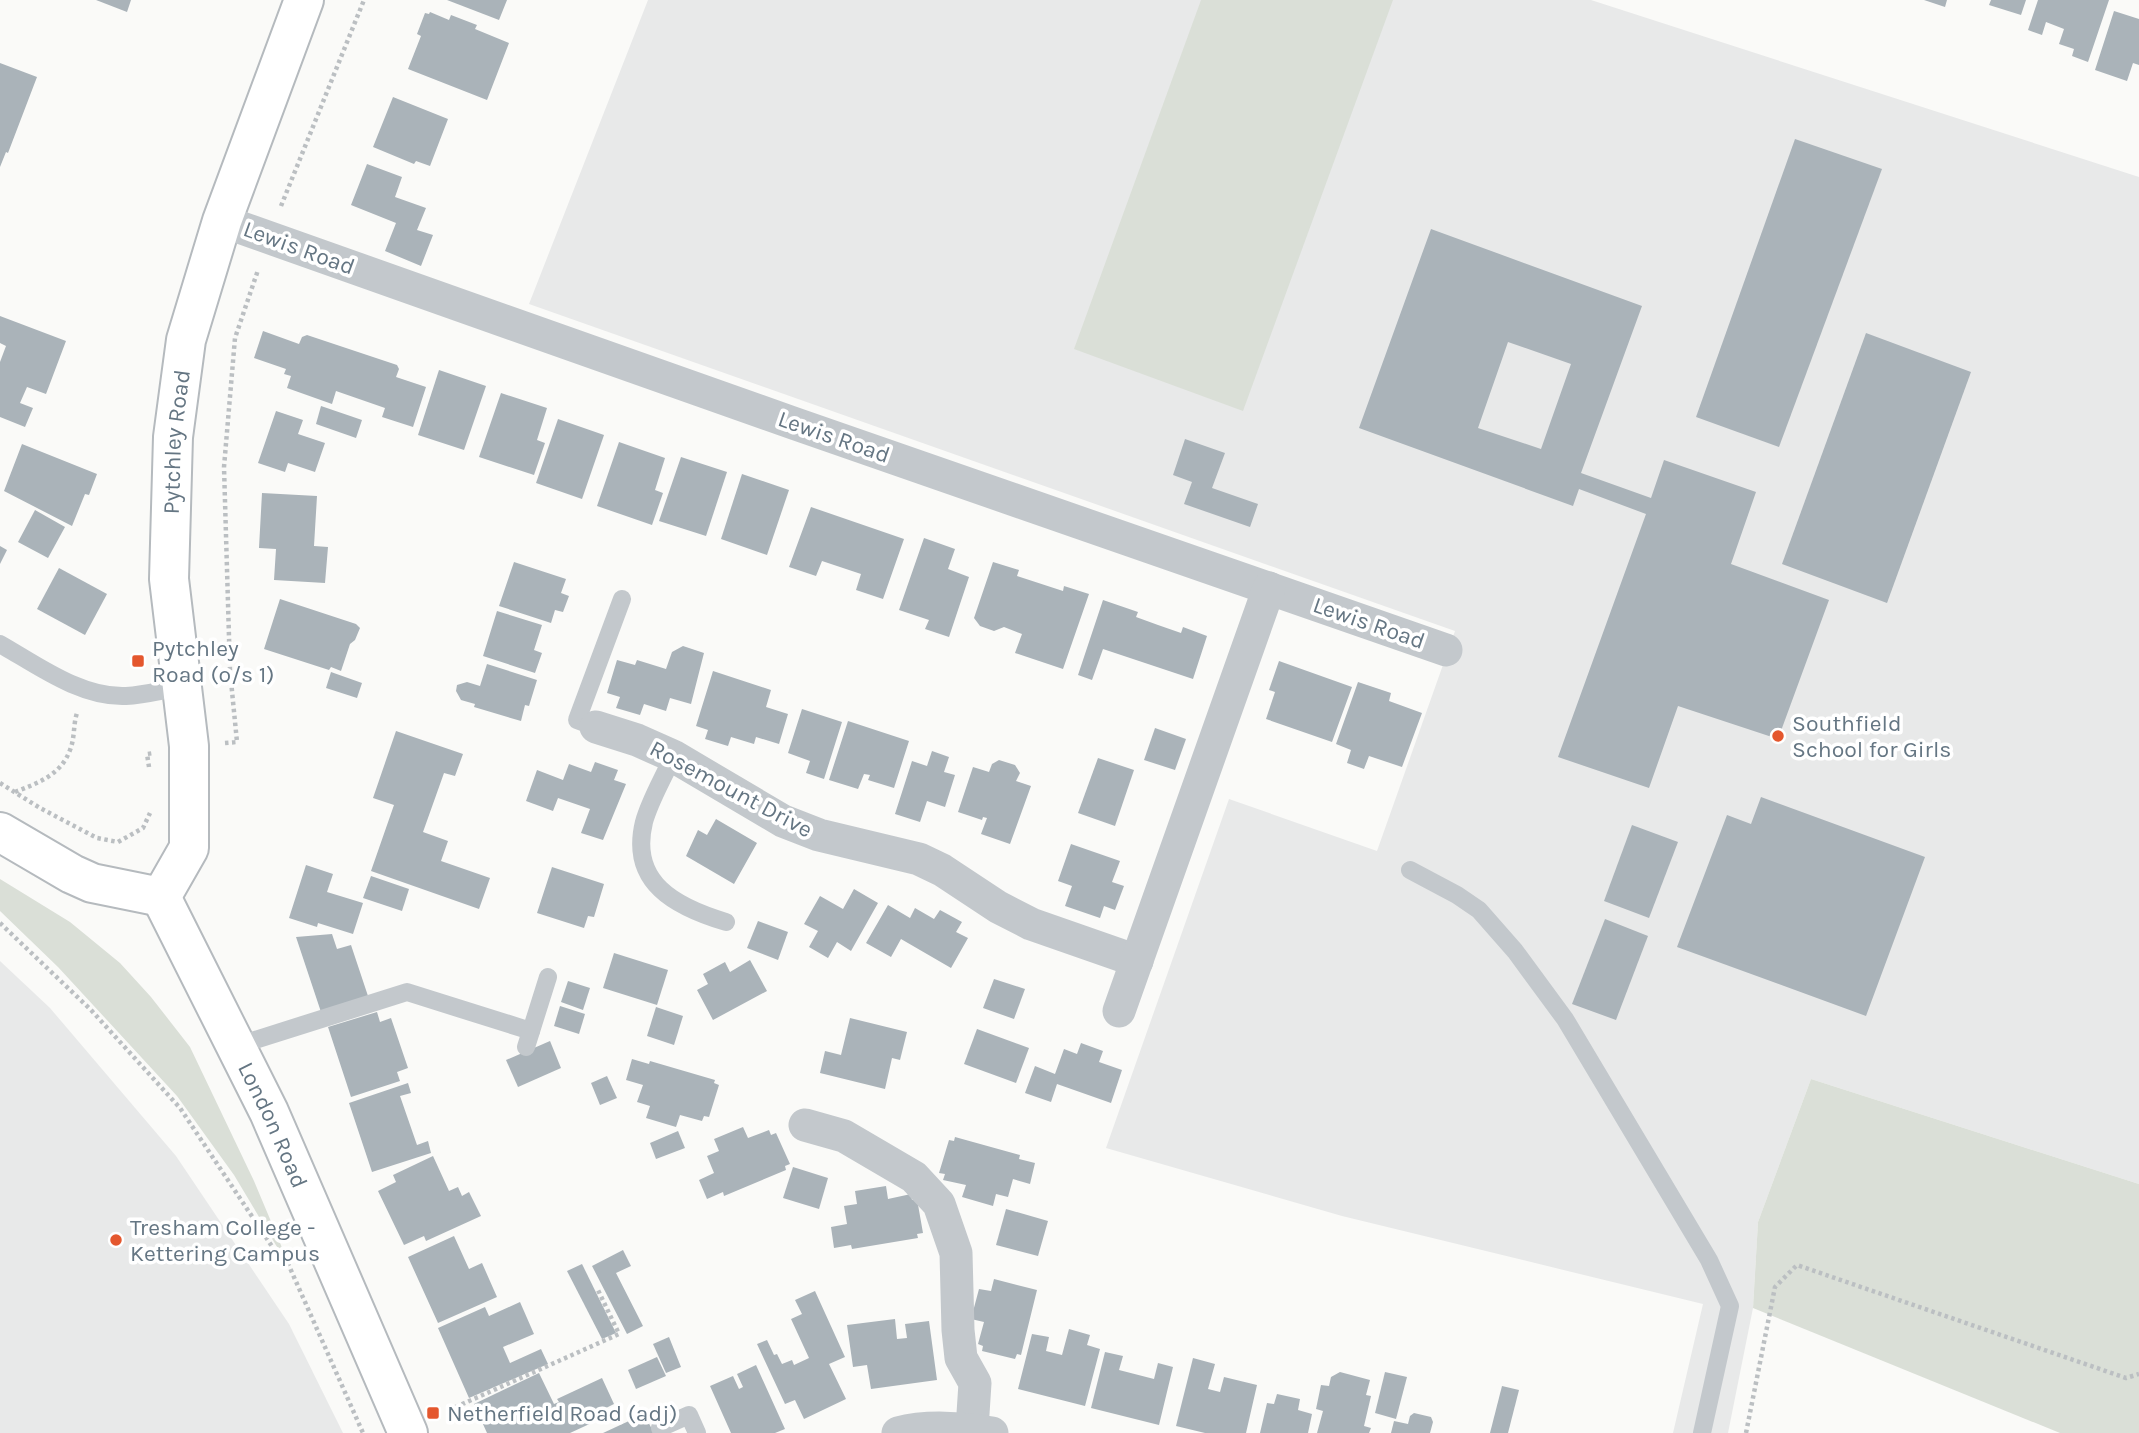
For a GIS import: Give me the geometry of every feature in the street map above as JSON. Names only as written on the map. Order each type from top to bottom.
[{"type":"main road","name":"Pytchley Road","points":[[161,897],[189,848],[191,772],[169,579],[173,437],[186,340],[222,221],[304,0]]},
{"type":"main road","points":[[0,832],[92,883],[161,897]]},
{"type":"main road","name":"London Road","points":[[161,897],[269,1112],[408,1433]]},
{"type":"street","name":"Lewis Road","points":[[222,221],[780,419],[1446,650]]},
{"type":"street","points":[[1119,1011],[1269,588]]},
{"type":"street","name":"Rosemount Drive","points":[[596,727],[637,740],[673,756],[783,821],[819,835],[919,859],[1031,924],[1137,961]]},
{"type":"street","points":[[805,1125],[845,1136],[914,1177],[939,1204],[956,1253],[961,1358],[975,1383],[983,1431],[918,1428],[898,1433]]},
{"type":"lane","points":[[596,727],[577,720],[622,599]]},
{"type":"lane","points":[[0,644],[56,676],[92,691],[125,696],[181,687]]},
{"type":"lane","points":[[673,756],[644,821],[641,847],[647,875],[659,891],[684,906],[726,922]]},
{"type":"lane","points":[[1410,870],[1479,910],[1515,951],[1564,1019],[1709,1260],[1730,1306],[1702,1433]]},
{"type":"lane","points":[[236,1046],[407,992],[528,1039],[548,977]]},
{"type":"lane","points":[[660,1428],[689,1415],[697,1433]]},
{"type":"path","points":[[278,213],[364,0]]},
{"type":"path","points":[[237,742],[230,671],[223,467],[235,338],[259,265]]},
{"type":"path","points":[[15,792],[40,783],[60,769],[70,751],[74,722],[85,688]]},
{"type":"path","points":[[147,754],[149,768]]},
{"type":"path","points":[[0,783],[77,829],[97,838],[118,842],[143,828],[151,811],[151,803]]},
{"type":"path","points":[[143,828],[152,832]]},
{"type":"path","points":[[0,923],[91,1010],[180,1108],[277,1254],[286,1259],[363,1433]]},
{"type":"path","points":[[1746,1433],[1775,1287],[1797,1265],[2126,1378],[2139,1374]]},
{"type":"path","points":[[449,1410],[619,1334],[597,1288]]},
{"type":"shaded area","name":"Southfield School for Girls","points":[[648,0],[1591,0],[2139,177],[2139,1184],[1811,1079],[1758,1222],[1753,1308],[1728,1433],[1673,1433],[1703,1304],[1342,1216],[1106,1148],[1229,799],[1377,851],[1455,631],[529,304]]},
{"type":"shaded area","points":[[1201,0],[1393,0],[1243,411],[1074,349]]},
{"type":"shaded area","points":[[0,879],[70,922],[120,963],[190,1047],[254,1181],[283,1250],[280,1252],[234,1175],[177,1096],[58,967],[0,911]]},
{"type":"shaded area","name":"Tresham College - Kettering Campus","points":[[0,961],[50,1008],[176,1156],[289,1324],[343,1433],[0,1433]]},
{"type":"shaded area","points":[[1811,1079],[2139,1184],[2139,1433],[2060,1433],[1753,1308],[1758,1222]]},
{"type":"building","points":[[96,0],[131,0],[127,12]]},
{"type":"building","points":[[447,0],[507,0],[499,20]]},
{"type":"building","points":[[1924,0],[1947,0],[1945,7]]},
{"type":"building","points":[[1991,0],[2026,0],[2021,15],[1989,5]]},
{"type":"building","points":[[2038,0],[2109,0],[2088,62],[2072,56],[2074,49],[2059,44],[2064,29],[2046,22],[2042,35],[2028,30]]},
{"type":"building","points":[[2114,11],[2139,19],[2139,65],[2133,63],[2127,81],[2095,70]]},
{"type":"building","points":[[430,12],[449,20],[451,15],[477,25],[475,29],[509,43],[487,100],[408,69],[421,36],[417,34],[425,13]]},
{"type":"building","points":[[0,63],[37,77],[0,167]]},
{"type":"building","points":[[393,97],[448,119],[430,166],[416,161],[414,164],[373,147]]},
{"type":"building","points":[[1795,139],[1882,169],[1779,447],[1696,417]]},
{"type":"building","points":[[367,164],[402,177],[395,197],[426,208],[417,230],[433,235],[421,266],[385,251],[396,223],[351,205]]},
{"type":"building","points":[[1431,229],[1642,306],[1581,473],[1651,498],[1664,460],[1756,492],[1731,564],[1829,600],[1778,739],[1678,706],[1649,788],[1558,757],[1646,514],[1579,489],[1573,506],[1359,428]],"holes":[[[1508,342],[1571,364],[1541,449],[1478,428]]]},
{"type":"building","points":[[0,316],[66,341],[46,394],[27,387],[20,403],[33,408],[25,427],[0,417],[0,362],[6,346],[0,343]]},
{"type":"building","points":[[263,331],[299,344],[302,337],[307,335],[397,365],[399,369],[396,377],[426,387],[413,427],[382,417],[385,408],[336,391],[332,404],[287,388],[291,376],[284,374],[286,369],[254,358]]},
{"type":"building","points":[[1866,333],[1971,372],[1887,603],[1782,564]]},
{"type":"building","points":[[439,370],[486,386],[464,450],[418,435]]},
{"type":"building","points":[[501,393],[547,408],[537,440],[545,443],[534,475],[479,457]]},
{"type":"building","points":[[321,406],[362,420],[356,438],[316,424]]},
{"type":"building","points":[[276,411],[303,420],[298,434],[325,443],[315,472],[288,463],[285,472],[258,463]]},
{"type":"building","points":[[558,419],[604,435],[582,499],[536,483]]},
{"type":"building","points":[[1185,439],[1225,453],[1212,488],[1258,504],[1250,527],[1184,504],[1192,482],[1173,475]]},
{"type":"building","points":[[619,442],[665,458],[655,490],[663,493],[652,525],[597,506]]},
{"type":"building","points":[[22,444],[97,474],[89,495],[85,494],[72,526],[4,491]]},
{"type":"building","points":[[681,457],[727,472],[706,536],[659,521]]},
{"type":"building","points":[[742,474],[789,490],[767,555],[721,539]]},
{"type":"building","points":[[262,493],[317,496],[314,546],[328,547],[325,583],[274,580],[276,549],[259,548]]},
{"type":"building","points":[[811,507],[904,539],[883,599],[856,590],[861,574],[822,561],[816,576],[789,567]]},
{"type":"building","points":[[35,510],[65,527],[48,558],[18,542]]},
{"type":"building","points":[[924,538],[955,549],[948,569],[969,577],[949,637],[925,629],[929,620],[899,610]]},
{"type":"building","points":[[0,546],[7,550],[0,564]]},
{"type":"building","points":[[514,562],[566,579],[561,593],[569,596],[563,612],[555,610],[551,623],[499,606]]},
{"type":"building","points":[[993,562],[1019,570],[1017,576],[1063,591],[1064,586],[1089,594],[1063,669],[1015,653],[1022,634],[1004,627],[994,631],[980,626],[974,618]]},
{"type":"building","points":[[59,568],[107,594],[85,635],[37,609]]},
{"type":"building","points":[[280,599],[356,624],[360,628],[355,640],[350,644],[341,671],[331,667],[329,670],[264,649]]},
{"type":"building","points":[[1103,600],[1138,612],[1136,617],[1181,633],[1183,627],[1207,636],[1193,679],[1103,649],[1092,680],[1078,675]]},
{"type":"building","points":[[497,611],[542,625],[534,650],[542,653],[535,673],[483,656]]},
{"type":"building","points":[[683,646],[704,653],[691,704],[670,698],[666,711],[644,704],[640,715],[616,708],[620,697],[607,693],[617,660],[635,665],[637,660],[666,669],[672,652]]},
{"type":"building","points":[[1279,661],[1352,687],[1332,742],[1266,719],[1275,692],[1269,690]]},
{"type":"building","points":[[487,664],[537,680],[521,721],[474,707],[475,704],[461,700],[456,691],[457,685],[467,682],[480,686]]},
{"type":"building","points":[[713,671],[771,690],[766,707],[788,714],[779,744],[756,737],[754,744],[731,737],[728,746],[705,739],[708,730],[696,726]]},
{"type":"building","points":[[331,672],[362,683],[357,698],[326,688]]},
{"type":"building","points":[[1358,682],[1391,693],[1389,701],[1422,713],[1402,767],[1369,756],[1364,769],[1347,763],[1351,750],[1336,744]]},
{"type":"building","points":[[802,709],[842,722],[824,779],[806,773],[810,761],[788,753]]},
{"type":"building","points":[[848,721],[909,741],[894,788],[868,780],[870,775],[864,774],[858,789],[829,780]]},
{"type":"building","points":[[1155,728],[1186,739],[1175,770],[1144,760]]},
{"type":"building","points":[[396,731],[463,754],[455,776],[444,773],[423,832],[448,841],[441,861],[490,878],[479,909],[371,871],[394,805],[373,798]]},
{"type":"building","points":[[932,751],[949,757],[944,772],[955,775],[945,807],[927,801],[920,822],[895,814],[912,761],[927,766]]},
{"type":"building","points":[[1098,758],[1134,770],[1115,826],[1078,813]]},
{"type":"building","points":[[999,760],[1015,765],[1020,773],[1016,781],[1031,786],[1010,844],[981,834],[987,818],[983,817],[982,820],[958,812],[973,767],[989,772],[992,764]]},
{"type":"building","points":[[595,762],[618,770],[614,780],[626,784],[603,840],[581,833],[590,809],[558,798],[553,811],[526,801],[537,770],[563,780],[569,764],[591,772]]},
{"type":"building","points":[[1761,797],[1925,857],[1866,1016],[1677,947],[1727,815],[1751,824]]},
{"type":"building","points":[[716,819],[757,843],[734,884],[686,856],[698,830],[707,835]]},
{"type":"building","points":[[1632,825],[1678,842],[1649,918],[1604,901]]},
{"type":"building","points":[[1071,844],[1120,861],[1112,882],[1124,886],[1115,910],[1104,906],[1100,918],[1065,906],[1072,886],[1058,881]]},
{"type":"building","points":[[306,865],[333,874],[327,892],[363,903],[353,934],[318,923],[317,927],[289,918]]},
{"type":"building","points":[[552,867],[604,884],[594,917],[588,916],[584,928],[537,913]]},
{"type":"building","points":[[371,876],[409,889],[402,911],[363,898]]},
{"type":"building","points":[[854,889],[878,903],[851,951],[837,942],[828,958],[809,947],[818,931],[804,924],[820,896],[843,909]]},
{"type":"building","points":[[888,905],[910,918],[915,908],[934,919],[940,910],[962,922],[956,932],[968,938],[951,968],[901,939],[891,957],[866,943]]},
{"type":"building","points":[[1605,919],[1648,936],[1616,1020],[1572,1004]]},
{"type":"building","points":[[758,921],[788,932],[778,960],[747,948]]},
{"type":"building","points":[[332,934],[337,949],[351,945],[368,996],[321,1012],[296,937]]},
{"type":"building","points":[[614,953],[668,970],[657,1005],[603,988]]},
{"type":"building","points":[[750,960],[767,991],[713,1020],[697,990],[708,984],[703,974],[725,962],[730,972]]},
{"type":"building","points":[[994,979],[1025,989],[1014,1019],[983,1008]]},
{"type":"building","points":[[568,981],[590,988],[583,1010],[561,1002]]},
{"type":"building","points":[[560,1006],[585,1014],[579,1034],[554,1026]]},
{"type":"building","points":[[656,1007],[683,1016],[674,1045],[647,1036]]},
{"type":"building","points":[[377,1012],[380,1022],[391,1018],[408,1068],[397,1072],[400,1081],[351,1097],[328,1027]]},
{"type":"building","points":[[850,1018],[907,1032],[900,1060],[892,1058],[885,1089],[820,1073],[825,1051],[841,1055]]},
{"type":"building","points":[[977,1029],[1029,1048],[1016,1083],[964,1064]]},
{"type":"building","points":[[550,1041],[561,1068],[518,1087],[506,1060]]},
{"type":"building","points":[[1081,1043],[1103,1051],[1099,1062],[1122,1070],[1111,1103],[1057,1084],[1051,1102],[1025,1093],[1035,1066],[1055,1074],[1064,1049],[1077,1054]]},
{"type":"building","points":[[632,1059],[649,1064],[650,1061],[715,1080],[714,1083],[719,1085],[709,1117],[704,1116],[702,1121],[680,1115],[676,1127],[646,1118],[650,1106],[637,1102],[643,1085],[626,1080]]},
{"type":"building","points":[[607,1076],[617,1098],[600,1105],[591,1083]]},
{"type":"building","points":[[408,1083],[411,1093],[400,1096],[417,1145],[428,1141],[431,1153],[372,1172],[349,1103]]},
{"type":"building","points":[[743,1127],[748,1138],[769,1130],[771,1135],[776,1133],[790,1164],[785,1166],[786,1170],[724,1196],[723,1192],[707,1199],[699,1180],[714,1173],[707,1156],[719,1151],[714,1139]]},
{"type":"building","points":[[678,1131],[685,1148],[656,1159],[650,1143]]},
{"type":"building","points":[[955,1137],[1020,1155],[1019,1159],[1035,1163],[1030,1184],[1013,1179],[1008,1197],[996,1194],[993,1206],[962,1197],[966,1185],[943,1180],[945,1174],[939,1173],[949,1140],[954,1141]]},
{"type":"building","points":[[433,1156],[449,1191],[458,1187],[462,1196],[469,1192],[481,1216],[426,1241],[424,1236],[404,1245],[378,1191],[396,1182],[393,1175]]},
{"type":"building","points":[[793,1167],[828,1178],[819,1209],[783,1198]]},
{"type":"building","points":[[886,1186],[888,1199],[911,1194],[912,1200],[917,1199],[923,1233],[917,1234],[918,1238],[852,1249],[851,1245],[834,1248],[831,1227],[847,1224],[844,1206],[857,1204],[855,1191]]},
{"type":"building","points":[[1006,1209],[1048,1221],[1038,1256],[996,1245]]},
{"type":"building","points":[[454,1236],[469,1269],[482,1263],[497,1297],[438,1323],[408,1257]]},
{"type":"building","points":[[623,1250],[631,1266],[616,1273],[643,1326],[627,1334],[592,1266]]},
{"type":"building","points":[[582,1264],[616,1333],[602,1339],[567,1271]]},
{"type":"building","points":[[994,1279],[1037,1290],[1021,1355],[1017,1354],[1015,1359],[982,1351],[983,1346],[978,1344],[984,1322],[971,1319],[979,1289],[991,1291]]},
{"type":"building","points":[[815,1291],[845,1357],[829,1364],[846,1399],[804,1419],[795,1400],[785,1404],[757,1344],[767,1340],[782,1364],[792,1360],[794,1365],[809,1358],[791,1319],[802,1314],[795,1300]]},
{"type":"building","points":[[520,1302],[534,1334],[503,1347],[510,1363],[541,1349],[548,1364],[469,1398],[438,1328],[485,1307],[489,1316]]},
{"type":"building","points":[[895,1319],[897,1339],[907,1338],[905,1324],[929,1321],[937,1380],[871,1389],[867,1365],[853,1367],[847,1325]]},
{"type":"building","points":[[1069,1329],[1090,1335],[1087,1345],[1100,1349],[1085,1406],[1018,1389],[1032,1334],[1049,1337],[1046,1351],[1062,1355]]},
{"type":"building","points":[[669,1337],[681,1367],[666,1373],[653,1344]]},
{"type":"building","points":[[1105,1352],[1123,1356],[1119,1370],[1154,1379],[1158,1363],[1173,1367],[1159,1425],[1091,1408]]},
{"type":"building","points":[[657,1357],[666,1376],[636,1389],[628,1370]]},
{"type":"building","points":[[1193,1358],[1215,1364],[1208,1389],[1220,1392],[1224,1377],[1257,1385],[1246,1433],[1205,1433],[1176,1426]]},
{"type":"building","points":[[756,1365],[785,1429],[775,1433],[731,1433],[710,1386],[733,1376],[739,1389],[743,1387],[737,1374]]},
{"type":"building","points":[[1340,1372],[1370,1380],[1366,1395],[1371,1396],[1364,1426],[1371,1428],[1369,1433],[1317,1433],[1323,1411],[1316,1409],[1321,1385],[1329,1386],[1331,1377]]},
{"type":"building","points":[[1385,1372],[1407,1377],[1396,1419],[1375,1413]]},
{"type":"building","points":[[539,1373],[554,1404],[559,1402],[557,1399],[602,1378],[614,1404],[606,1408],[609,1415],[570,1433],[487,1433],[474,1404]]},
{"type":"building","points":[[1502,1386],[1519,1390],[1508,1433],[1490,1433]]},
{"type":"building","points":[[1277,1394],[1300,1399],[1298,1410],[1312,1414],[1308,1433],[1260,1433],[1267,1403],[1274,1404]]},
{"type":"building","points":[[1414,1413],[1431,1417],[1433,1422],[1430,1433],[1391,1433],[1394,1421],[1408,1424]]},
{"type":"building","points":[[644,1414],[654,1433],[603,1433]]},
{"type":"place","name":"Pytchley Road (o/s 1)","points":[[138,661]]},
{"type":"place","name":"Southfield School for Girls","points":[[1778,736]]},
{"type":"place","name":"Tresham College - Kettering Campus","points":[[116,1240]]},
{"type":"place","name":"Netherfield Road (adj)","points":[[433,1413]]}]
